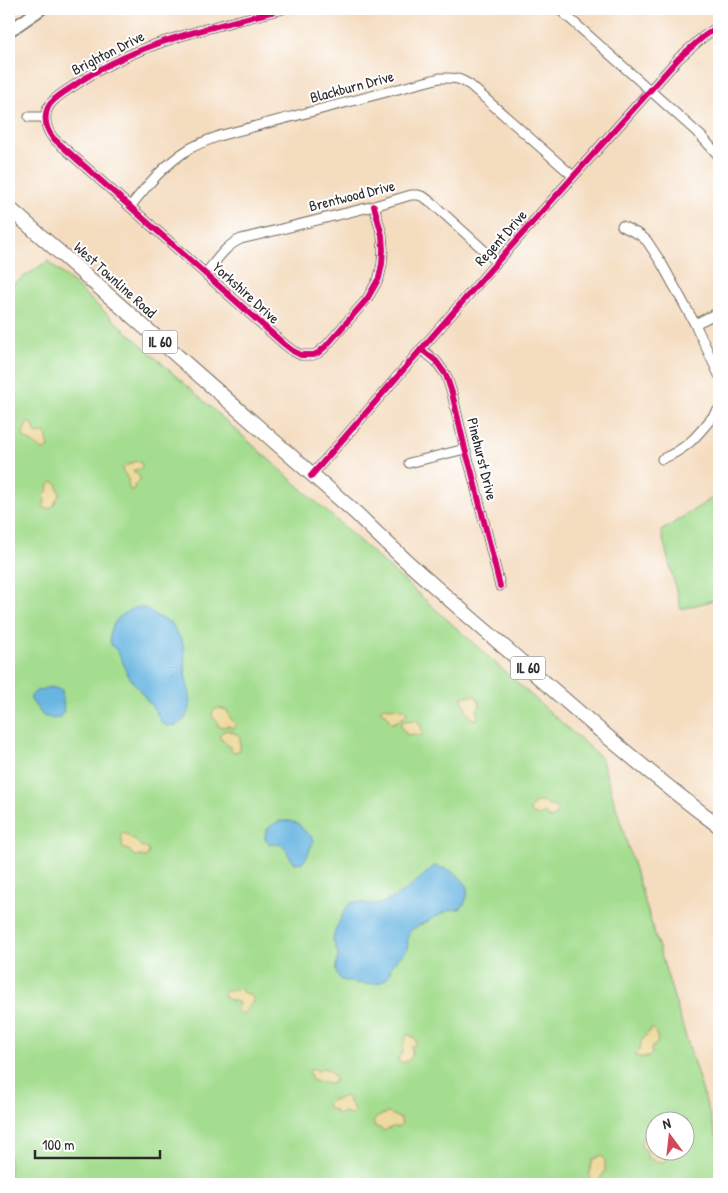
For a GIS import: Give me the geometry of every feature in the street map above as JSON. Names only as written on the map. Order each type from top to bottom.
[{"type":"main road","name":"West Townline Road","points":[[9,208],[312,476]]},
{"type":"main road","name":"IL 60","points":[[312,476],[453,603],[588,720],[719,826]]},
{"type":"street","points":[[9,31],[40,9]]},
{"type":"street","name":"Brighton Drive","points":[[45,117],[53,101],[81,81],[121,58],[176,37],[283,9]]},
{"type":"street","points":[[559,9],[650,90],[719,156]]},
{"type":"street","name":"Regent Drive","points":[[312,476],[497,262],[650,90],[679,58],[719,26]]},
{"type":"street","name":"Blackburn Drive","points":[[130,207],[164,168],[204,141],[440,78],[455,78],[470,85],[573,176]]},
{"type":"street","points":[[29,117],[45,117]]},
{"type":"street","name":"Yorkshire Drive","points":[[45,117],[47,128],[53,138],[294,351],[306,355],[318,353],[326,346],[368,299],[379,278],[383,250],[382,234],[374,206]]},
{"type":"street","name":"Brentwood Drive","points":[[206,273],[228,247],[235,242],[411,195],[424,197],[432,203],[497,262]]},
{"type":"street","points":[[622,226],[640,235],[662,264],[719,375]]},
{"type":"street","points":[[694,324],[719,312]]},
{"type":"street","name":"Pinehurst Drive","points":[[421,349],[436,361],[446,375],[500,586]]},
{"type":"street","points":[[662,459],[684,448],[719,410]]},
{"type":"street","points":[[409,463],[465,449]]},
{"type":"green space","points":[[48,261],[601,758],[719,1145],[719,1184],[9,1184],[9,287]]},
{"type":"green space","points":[[719,490],[719,599],[681,609],[661,531],[711,499]]},
{"type":"sand","points":[[27,423],[33,424],[37,434],[46,434],[49,448],[43,450],[24,438],[23,434]]},
{"type":"sand","points":[[136,461],[141,463],[142,467],[133,471],[140,477],[140,480],[136,483],[133,490],[130,490],[128,479],[122,469]]},
{"type":"sand","points":[[52,482],[57,484],[60,494],[53,506],[48,509],[43,506],[45,501],[44,494],[48,491],[49,485]]},
{"type":"sand","points":[[464,696],[476,696],[480,706],[477,710],[477,719],[472,719],[467,712],[462,700]]},
{"type":"sand","points":[[384,707],[396,707],[406,711],[407,715],[392,723],[387,715],[381,711]]},
{"type":"sand","points":[[215,709],[227,710],[235,723],[235,727],[218,726],[217,720],[213,718],[212,713]]},
{"type":"sand","points":[[416,720],[421,726],[423,734],[419,736],[414,734],[407,735],[401,727],[401,723]]},
{"type":"sand","points":[[228,730],[240,736],[239,751],[233,752],[225,741],[220,739],[220,734]]},
{"type":"sand","points":[[537,802],[544,802],[549,806],[556,807],[555,817],[550,819],[546,814],[539,816],[531,813],[530,809]]},
{"type":"sand","points":[[122,833],[130,836],[146,848],[149,851],[148,855],[144,857],[135,856],[123,848]]},
{"type":"sand","points":[[237,988],[251,995],[253,999],[253,1002],[243,1014],[237,1010],[239,1003],[227,998],[223,993]]},
{"type":"sand","points":[[651,1029],[655,1030],[658,1041],[651,1048],[652,1054],[649,1057],[637,1057],[635,1054],[640,1049],[641,1042]]},
{"type":"sand","points":[[407,1035],[416,1039],[416,1044],[411,1047],[412,1056],[409,1060],[399,1062],[398,1058],[403,1052],[403,1045]]},
{"type":"sand","points":[[323,1068],[334,1077],[335,1081],[331,1084],[315,1082],[311,1079],[310,1070],[315,1069],[318,1071]]},
{"type":"sand","points":[[343,1096],[348,1098],[353,1107],[354,1112],[350,1115],[344,1112],[339,1114],[328,1108],[327,1105],[332,1100]]},
{"type":"sand","points":[[389,1113],[401,1119],[400,1126],[384,1131],[375,1127],[374,1120]]},
{"type":"sand","points":[[646,1126],[646,1150],[641,1147],[641,1141],[645,1136]]},
{"type":"sand","points":[[601,1156],[605,1160],[605,1171],[597,1183],[594,1183],[591,1182],[589,1173],[593,1159]]},
{"type":"sand","points":[[652,1160],[665,1160],[661,1162]]},
{"type":"water","points":[[139,607],[147,609],[172,624],[184,648],[190,708],[184,720],[177,725],[167,726],[162,723],[156,712],[127,674],[122,660],[111,645],[110,633],[114,624],[125,613]]},
{"type":"water","points":[[50,687],[62,690],[64,711],[59,718],[54,719],[43,716],[31,700],[31,696],[36,691]]},
{"type":"water","points":[[280,821],[291,821],[299,824],[312,837],[313,842],[303,862],[295,863],[286,849],[280,845],[270,844],[265,839],[269,828]]},
{"type":"water","points":[[434,866],[450,871],[463,880],[467,893],[466,901],[460,909],[449,910],[411,930],[408,935],[406,951],[391,967],[389,976],[381,982],[364,984],[341,980],[336,970],[338,953],[333,940],[340,920],[349,905],[356,902],[377,904],[384,902],[408,888]]},
{"type":"cycle path","points":[[283,9],[174,38],[121,58],[63,93],[50,104],[46,114],[46,124],[50,134],[284,344],[301,355],[313,355],[326,346],[367,299],[379,278],[383,249],[382,235],[374,206]]},
{"type":"cycle path","points":[[311,476],[497,262],[679,58],[719,26]]},
{"type":"cycle path","points":[[421,349],[436,361],[446,375],[500,586]]}]
